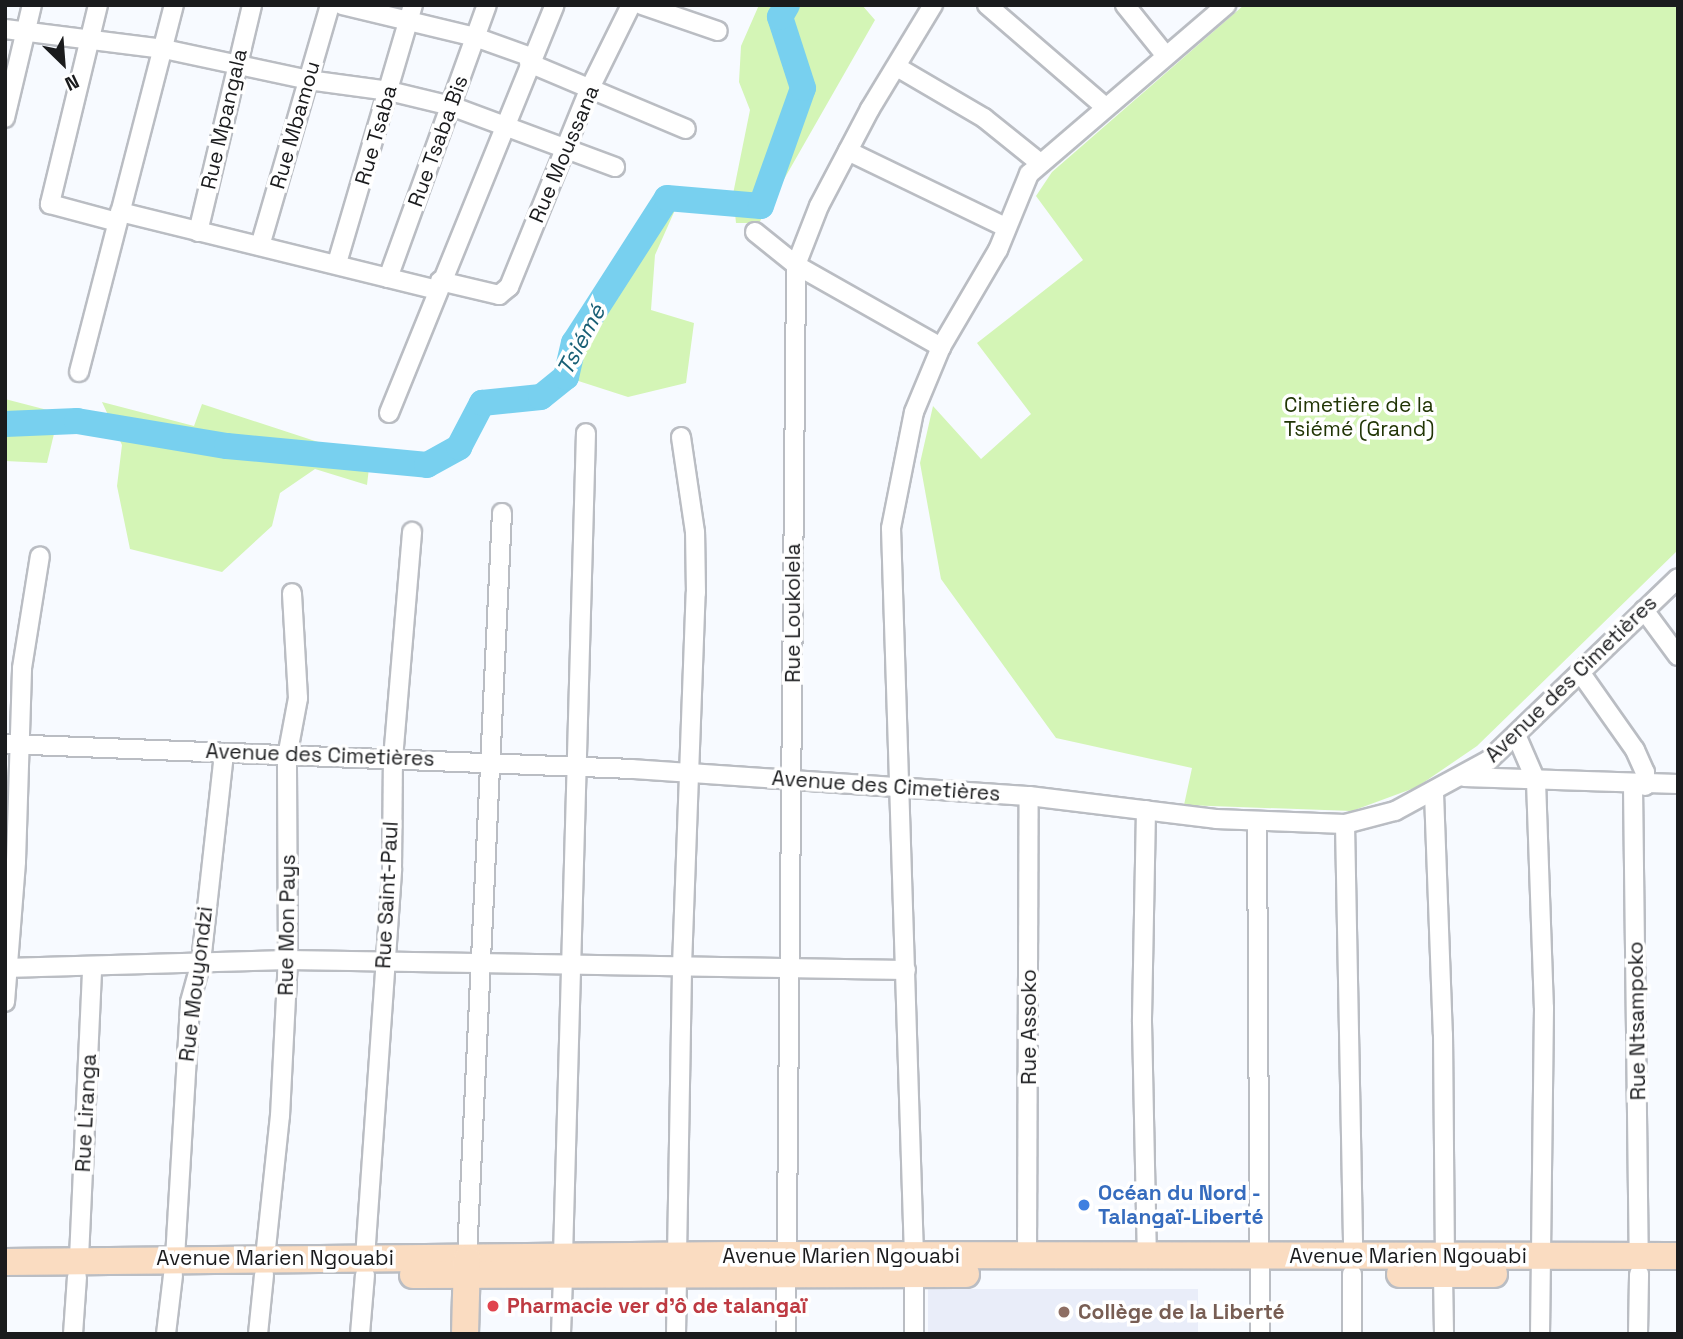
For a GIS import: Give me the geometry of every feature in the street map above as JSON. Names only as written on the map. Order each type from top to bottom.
[{"type":"main road","name":"Avenue Marien Ngouabi","points":[[5,1262],[78,1268],[467,1267],[914,1265],[1027,1258],[1147,1258],[1259,1265],[1639,1265],[1678,1256]]},
{"type":"main road","points":[[914,1265],[1259,1265]]},
{"type":"main road","points":[[1639,1265],[1678,1274]]},
{"type":"main road","points":[[465,1334],[467,1267]]},
{"type":"main road","points":[[5,1278],[78,1268]]},
{"type":"street","points":[[5,118],[32,5]]},
{"type":"street","points":[[99,5],[50,204],[198,232],[337,263],[388,278],[438,285]]},
{"type":"street","points":[[79,372],[174,5]]},
{"type":"street","name":"Rue Mpangala","points":[[198,232],[252,5]]},
{"type":"street","name":"Rue Mbamou","points":[[260,246],[330,5]]},
{"type":"street","points":[[342,5],[411,12],[530,60],[686,129]]},
{"type":"street","name":"Rue Tsaba Bis","points":[[388,278],[487,5]]},
{"type":"street","points":[[389,414],[438,285],[555,5]]},
{"type":"street","name":"Rue Moussana","points":[[438,285],[492,294],[509,287],[590,88],[631,5]]},
{"type":"street","points":[[642,5],[718,31]]},
{"type":"street","name":"Rue Loukolela","points":[[786,1334],[796,265],[819,206],[933,5]]},
{"type":"street","points":[[987,5],[1105,107]]},
{"type":"street","points":[[1125,5],[1166,56]]},
{"type":"street","points":[[914,1334],[903,786],[891,528],[914,412],[941,346],[985,274],[1019,188],[1040,163],[1226,5]]},
{"type":"street","name":"Rue Tsaba","points":[[337,263],[411,12]]},
{"type":"street","points":[[5,29],[164,49],[309,80],[389,91],[451,106],[615,167]]},
{"type":"street","points":[[897,67],[984,118],[1040,163]]},
{"type":"street","points":[[848,152],[1005,227]]},
{"type":"street","points":[[755,232],[796,265],[941,346]]},
{"type":"street","points":[[561,1334],[570,961],[580,767],[586,433]]},
{"type":"street","points":[[677,1334],[682,966],[690,774],[695,532],[681,437]]},
{"type":"street","points":[[467,1267],[488,761],[502,513]]},
{"type":"street","name":"Rue Saint-Paul","points":[[360,1334],[392,869],[393,759],[412,532]]},
{"type":"street","points":[[5,1002],[13,745],[40,556]]},
{"type":"street","name":"Avenue des Cimetières","points":[[13,745],[287,757],[488,761],[792,779],[1029,796],[1257,822],[1345,824],[1395,811],[1464,777],[1517,737],[1678,578]]},
{"type":"street","name":"Rue Mon Pays","points":[[258,1334],[280,1116],[288,960],[287,757],[298,698],[292,593]]},
{"type":"street","points":[[1644,610],[1678,656]]},
{"type":"street","name":"Rue Ntsampoko","points":[[1580,672],[1635,750],[1645,772],[1639,786],[1638,1334]]},
{"type":"street","points":[[1517,737],[1536,781],[1544,1008],[1540,1334]]},
{"type":"street","name":"Rue Mouyondzi","points":[[166,1334],[174,1266],[190,1002],[201,962],[224,753]]},
{"type":"street","points":[[1464,777],[1639,786],[1678,784]]},
{"type":"street","points":[[1434,793],[1443,1034],[1444,1334]]},
{"type":"street","name":"Rue Assoko","points":[[1027,1258],[1029,796]]},
{"type":"street","points":[[1146,810],[1142,1022],[1147,1258]]},
{"type":"street","points":[[1257,822],[1260,1334]]},
{"type":"street","points":[[1345,824],[1352,1334]]},
{"type":"street","points":[[7,968],[384,960],[480,963],[570,961],[789,971],[906,970]]},
{"type":"street","name":"Rue Liranga","points":[[73,1334],[92,967]]},
{"type":"shaded area","name":"Collège de la Liberté","points":[[928,1289],[1198,1289],[1198,1334],[928,1334]]},
{"type":"green space","points":[[759,5],[862,5],[875,20],[759,223],[736,223],[733,194],[750,110],[739,82],[741,46]]},
{"type":"green space","name":"Cimetière de la Tsiémé (Grand)","points":[[1244,5],[1678,5],[1678,550],[1477,746],[1417,787],[1352,811],[1184,805],[1192,768],[1056,738],[941,579],[920,463],[933,406],[981,459],[1031,414],[977,343],[1083,260],[1036,196],[1052,172]]},
{"type":"green space","points":[[648,210],[675,210],[655,255],[651,310],[694,323],[686,383],[628,397],[566,377]]},
{"type":"green space","points":[[5,399],[59,413],[47,463],[5,461]]},
{"type":"green space","points":[[102,402],[194,426],[202,404],[370,459],[367,485],[315,469],[280,493],[272,526],[222,572],[130,549],[117,486],[122,445]]},
{"type":"waterway","name":"Tsiémé","points":[[5,424],[77,421],[227,446],[427,465],[459,447],[482,403],[541,397],[566,377],[574,343],[667,198],[761,206],[803,88],[780,17],[787,5]]},
{"type":"place","name":"Océan du Nord - Talangaï-Liberté","points":[[1084,1205]]},
{"type":"place","name":"Pharmacie ver d'ô de talangaï","points":[[493,1306]]},
{"type":"place","name":"Collège de la Liberté","points":[[1064,1312]]}]
